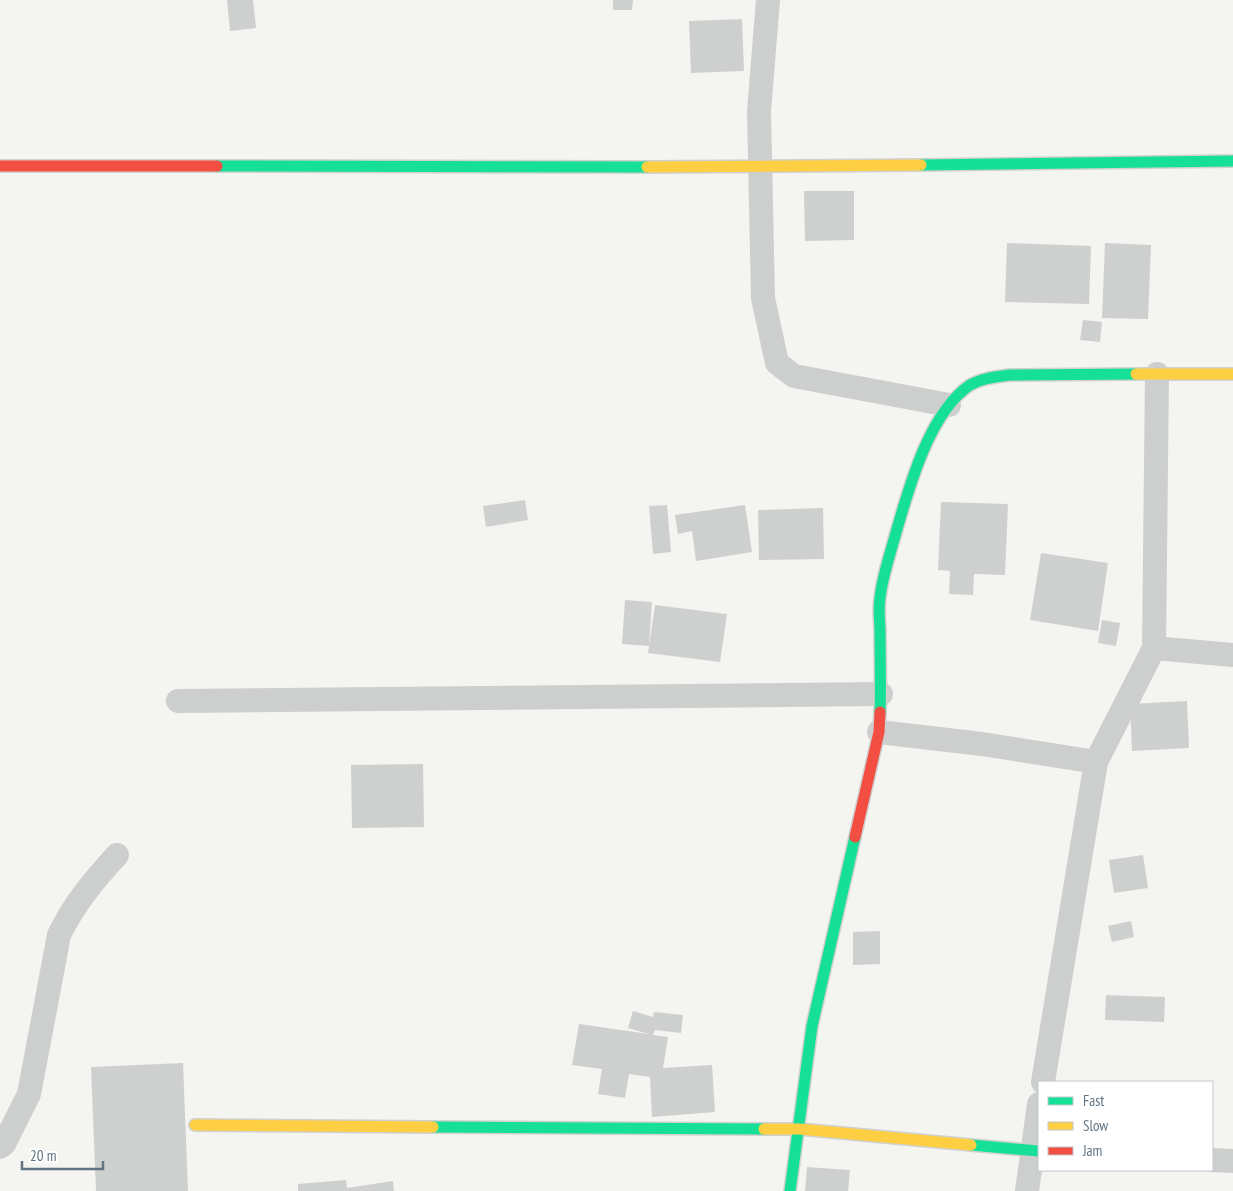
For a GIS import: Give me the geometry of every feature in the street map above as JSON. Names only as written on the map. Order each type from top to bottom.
[{"type":"street","points":[[768,0],[759,111],[762,298],[777,363],[794,376],[949,405]]},
{"type":"street","points":[[0,166],[760,167],[1233,161]]},
{"type":"street","points":[[1043,1081],[1096,762],[1154,648],[1157,374]]},
{"type":"street","points":[[790,1191],[812,1026],[879,732],[881,694],[879,606],[885,573],[910,485],[929,441],[949,405],[966,388],[984,378],[1010,375],[1233,374]]},
{"type":"street","points":[[1154,648],[1233,655]]},
{"type":"street","points":[[178,701],[881,694]]},
{"type":"street","points":[[879,732],[982,744],[1096,762]]},
{"type":"street","points":[[0,1147],[4,1144],[29,1094],[59,935],[70,913],[84,893],[117,855]]},
{"type":"street","points":[[1027,1191],[1035,1151],[1038,1116]]},
{"type":"street","points":[[195,1125],[799,1129],[1035,1151]]},
{"type":"street","points":[[1213,1160],[1233,1161]]},
{"type":"building","points":[[227,0],[253,0],[256,28],[230,31]]},
{"type":"building","points":[[613,0],[633,0],[632,10],[613,10]]},
{"type":"building","points":[[742,19],[744,71],[691,73],[689,21]]},
{"type":"building","points":[[804,191],[854,191],[854,240],[805,241]]},
{"type":"building","points":[[1007,243],[1091,246],[1089,304],[1005,302]]},
{"type":"building","points":[[1105,243],[1151,245],[1148,319],[1102,318]]},
{"type":"building","points":[[1083,320],[1102,322],[1100,342],[1080,340]]},
{"type":"building","points":[[525,500],[528,520],[486,527],[483,506]]},
{"type":"building","points":[[941,502],[1008,504],[1005,575],[974,574],[973,595],[949,594],[950,571],[938,570]]},
{"type":"building","points":[[667,505],[671,552],[653,554],[649,506]]},
{"type":"building","points":[[745,505],[752,552],[696,561],[692,531],[678,534],[675,515]]},
{"type":"building","points":[[823,508],[824,559],[759,560],[758,510]]},
{"type":"building","points":[[1041,553],[1108,563],[1098,631],[1030,620]]},
{"type":"building","points":[[625,600],[652,602],[649,646],[622,644]]},
{"type":"building","points":[[655,605],[727,614],[720,662],[648,653]]},
{"type":"building","points":[[1102,620],[1120,623],[1116,646],[1098,643]]},
{"type":"building","points":[[1187,701],[1189,748],[1132,751],[1130,704]]},
{"type":"building","points":[[423,764],[424,827],[352,828],[351,765]]},
{"type":"building","points":[[1143,855],[1148,888],[1114,893],[1109,860]]},
{"type":"building","points":[[1131,921],[1134,937],[1112,942],[1108,926]]},
{"type":"building","points":[[880,931],[880,964],[853,965],[853,932]]},
{"type":"building","points":[[1106,995],[1165,997],[1164,1022],[1105,1020]]},
{"type":"building","points":[[633,1011],[653,1017],[654,1012],[683,1015],[681,1033],[655,1030],[653,1035],[668,1037],[663,1068],[712,1065],[715,1112],[652,1117],[650,1077],[629,1074],[625,1098],[598,1094],[602,1069],[572,1065],[579,1024],[649,1034],[628,1028]]},
{"type":"building","points":[[183,1063],[188,1191],[96,1191],[91,1067]]},
{"type":"building","points":[[807,1167],[850,1170],[848,1191],[805,1191]]},
{"type":"building","points":[[346,1180],[347,1188],[393,1181],[394,1191],[298,1191],[298,1184]]},
{"type":"traffic: fast","points":[[921,165],[1233,161]]},
{"type":"traffic: fast","points":[[217,166],[647,167]]},
{"type":"traffic: fast","points":[[880,712],[879,607],[882,584],[912,480],[930,435],[942,415],[955,398],[970,385],[989,378],[1010,375],[1136,374]]},
{"type":"traffic: fast","points":[[790,1191],[812,1026],[855,837]]},
{"type":"traffic: fast","points":[[433,1127],[764,1129]]},
{"type":"traffic: fast","points":[[971,1145],[1038,1151]]},
{"type":"traffic: slow","points":[[647,167],[921,165]]},
{"type":"traffic: slow","points":[[1136,374],[1233,374]]},
{"type":"traffic: slow","points":[[195,1125],[433,1127]]},
{"type":"traffic: slow","points":[[764,1129],[799,1129],[971,1145]]},
{"type":"traffic: jam","points":[[0,166],[217,166]]},
{"type":"traffic: jam","points":[[855,837],[879,732],[880,712]]}]
